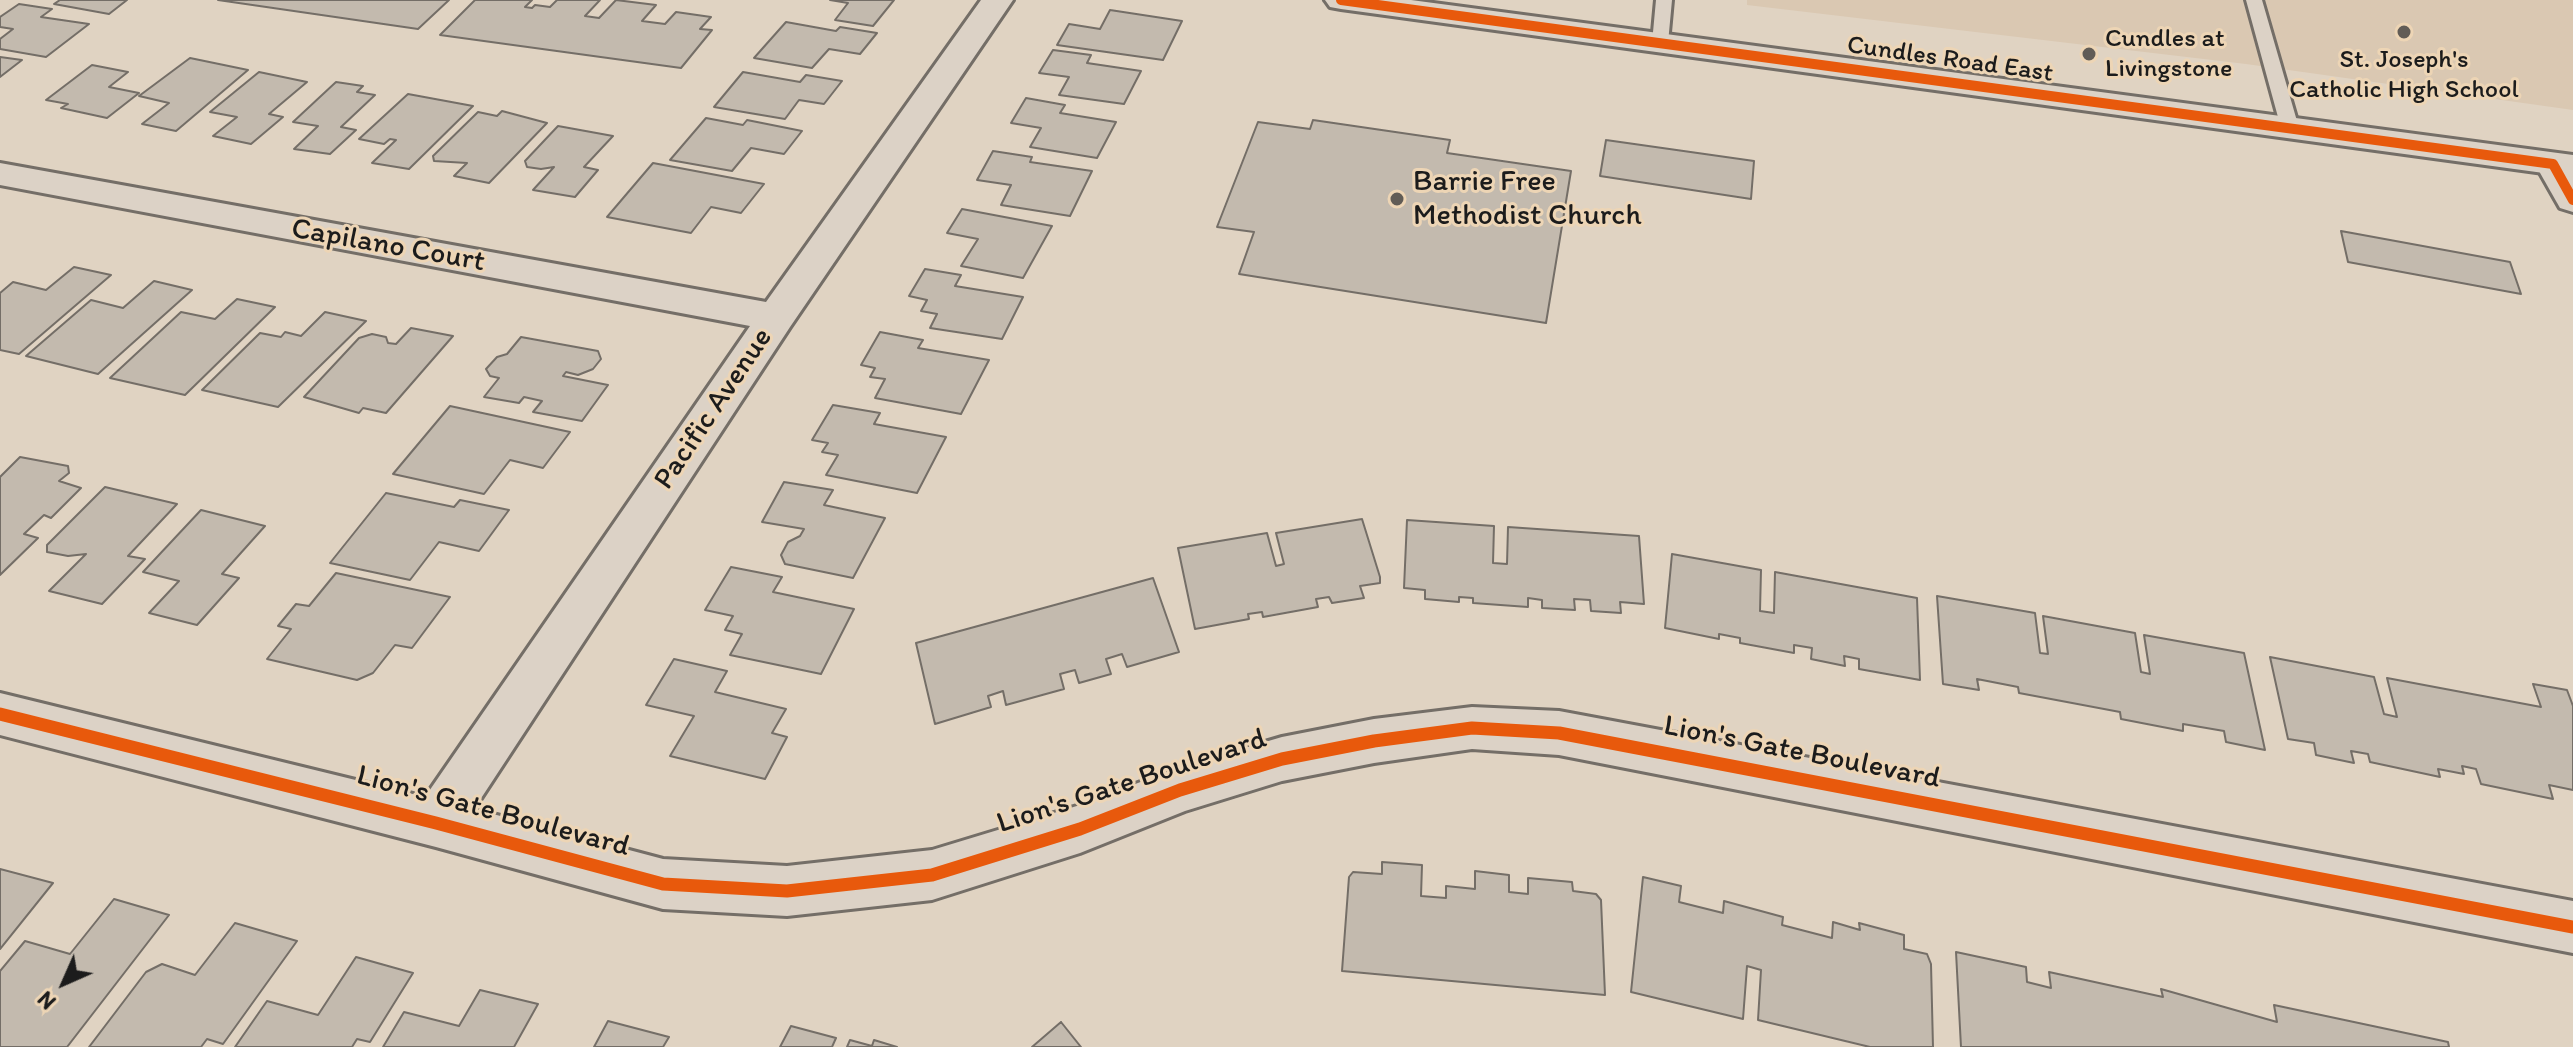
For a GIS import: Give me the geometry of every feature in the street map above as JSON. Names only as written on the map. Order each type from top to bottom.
[{"type":"street","name":"Pacific Avenue","points":[[436,823],[776,317],[997,0]]},
{"type":"street","name":"Cundles Road East","points":[[1341,0],[2563,165]]},
{"type":"street","points":[[2563,165],[2573,200]]},
{"type":"street","name":"Capilano Court","points":[[0,174],[776,317]]},
{"type":"street","name":"Lion's Gate Boulevard","points":[[0,714],[436,823],[663,884],[787,891],[932,875],[1080,829],[1180,790],[1282,759],[1374,741],[1472,728],[1559,733],[2573,927]]},
{"type":"lane","points":[[1660,43],[1664,0]]},
{"type":"lane","points":[[2254,0],[2290,128]]},
{"type":"shaded area","name":"St. Joseph's Catholic High School","points":[[1747,0],[2573,0],[2573,110],[2246,64],[1747,5]]},
{"type":"building","points":[[60,0],[127,0],[109,14],[54,4]]},
{"type":"building","points":[[218,0],[449,0],[418,29]]},
{"type":"building","points":[[475,0],[532,0],[525,7],[532,8],[535,5],[550,7],[557,0],[600,0],[585,16],[599,18],[616,0],[656,5],[642,21],[665,24],[676,12],[711,17],[700,29],[712,30],[681,68],[440,35]]},
{"type":"building","points":[[830,0],[894,0],[873,26],[835,20],[848,3]]},
{"type":"building","points":[[19,4],[52,9],[41,17],[89,24],[46,57],[0,49],[0,39],[13,29],[0,27],[0,17]]},
{"type":"building","points":[[1110,10],[1182,21],[1163,60],[1057,45],[1069,24],[1100,29]]},
{"type":"building","points":[[786,22],[836,31],[840,27],[877,33],[860,54],[829,49],[812,68],[754,58]]},
{"type":"building","points":[[1053,50],[1091,55],[1087,63],[1141,71],[1124,104],[1059,95],[1069,77],[1039,73]]},
{"type":"building","points":[[0,57],[22,60],[0,77]]},
{"type":"building","points":[[190,58],[248,70],[176,131],[142,124],[169,103],[139,96]]},
{"type":"building","points":[[92,65],[128,72],[109,87],[139,93],[107,118],[61,108],[68,104],[46,100]]},
{"type":"building","points":[[259,72],[307,82],[269,114],[283,117],[251,144],[213,136],[237,117],[210,112]]},
{"type":"building","points":[[743,72],[800,82],[806,75],[842,81],[824,104],[799,100],[785,119],[714,107]]},
{"type":"building","points":[[336,82],[363,86],[357,92],[375,95],[341,127],[356,130],[330,154],[294,149],[318,126],[293,122]]},
{"type":"building","points":[[408,94],[473,106],[409,169],[372,163],[396,140],[390,139],[384,144],[359,139]]},
{"type":"building","points":[[1026,98],[1065,105],[1060,113],[1116,122],[1097,158],[1030,147],[1041,128],[1011,123]]},
{"type":"building","points":[[502,111],[547,123],[489,183],[454,176],[467,163],[434,161],[433,156],[478,112],[497,116]]},
{"type":"building","points":[[706,118],[743,125],[747,120],[802,131],[784,154],[751,148],[732,171],[670,160]]},
{"type":"building","name":"Barrie Free Methodist Church","points":[[1313,120],[1450,140],[1447,153],[1571,171],[1546,323],[1239,274],[1254,232],[1217,227],[1258,122],[1310,129]]},
{"type":"building","points":[[558,126],[613,136],[584,167],[598,170],[575,197],[533,190],[554,167],[527,167],[525,161]]},
{"type":"building","points":[[1606,140],[1754,161],[1751,199],[1600,176]]},
{"type":"building","points":[[993,151],[1032,157],[1030,162],[1092,171],[1070,216],[1001,205],[1011,185],[977,180]]},
{"type":"building","points":[[653,163],[764,184],[741,213],[711,207],[691,233],[607,217]]},
{"type":"building","points":[[962,209],[1052,226],[1023,278],[961,266],[978,239],[947,233]]},
{"type":"building","points":[[2341,231],[2510,262],[2521,294],[2348,262]]},
{"type":"building","points":[[74,267],[111,275],[19,354],[0,350],[0,293],[13,282],[46,290]]},
{"type":"building","points":[[925,269],[961,275],[955,286],[1023,297],[1002,339],[930,328],[937,314],[921,311],[927,300],[909,296]]},
{"type":"building","points":[[154,281],[192,290],[98,374],[26,356],[91,300],[123,308]]},
{"type":"building","points":[[237,299],[275,307],[185,395],[110,378],[181,312],[215,319]]},
{"type":"building","points":[[325,312],[366,321],[278,407],[202,390],[260,333],[281,337],[285,332],[301,336]]},
{"type":"building","points":[[411,328],[453,336],[386,413],[363,408],[359,413],[304,397],[359,338],[372,334],[386,337],[388,343],[396,344]]},
{"type":"building","points":[[880,332],[923,340],[918,348],[989,360],[961,414],[875,398],[885,379],[870,377],[875,368],[861,365]]},
{"type":"building","points":[[521,337],[598,351],[601,359],[593,369],[578,375],[566,372],[563,376],[608,385],[582,421],[533,412],[542,401],[524,397],[519,403],[484,397],[499,378],[490,376],[486,369],[497,357],[507,354]]},
{"type":"building","points":[[833,405],[880,413],[874,424],[946,437],[917,493],[826,475],[838,455],[822,452],[828,443],[812,440]]},
{"type":"building","points":[[450,406],[570,432],[543,468],[510,460],[484,494],[393,474]]},
{"type":"building","points":[[20,457],[68,466],[69,473],[59,481],[81,488],[51,518],[44,515],[24,534],[38,538],[0,575],[0,477]]},
{"type":"building","points":[[784,482],[833,490],[824,505],[885,518],[853,578],[785,564],[781,555],[788,542],[800,536],[804,529],[762,522]]},
{"type":"building","points":[[105,487],[177,504],[128,556],[145,559],[102,604],[49,591],[86,554],[68,556],[47,552],[47,545]]},
{"type":"building","points":[[386,493],[454,507],[460,500],[509,510],[479,551],[439,542],[410,580],[330,563]]},
{"type":"building","points":[[201,510],[265,526],[222,574],[239,578],[197,625],[149,613],[179,581],[143,572]]},
{"type":"building","points":[[1362,519],[1380,577],[1380,583],[1360,586],[1364,598],[1332,603],[1329,597],[1316,599],[1318,607],[1263,617],[1262,612],[1248,614],[1249,619],[1195,629],[1178,548],[1267,533],[1276,566],[1284,564],[1276,533]]},
{"type":"building","points":[[1407,520],[1494,526],[1493,563],[1507,564],[1508,527],[1639,536],[1644,604],[1620,602],[1621,613],[1591,611],[1590,600],[1574,599],[1575,610],[1542,608],[1542,600],[1528,598],[1528,607],[1473,603],[1473,598],[1459,597],[1459,602],[1425,599],[1425,590],[1404,588]]},
{"type":"building","points":[[1672,554],[1761,570],[1760,611],[1774,613],[1775,572],[1917,598],[1920,680],[1859,669],[1859,659],[1844,656],[1845,666],[1811,659],[1812,648],[1794,645],[1794,653],[1740,643],[1740,638],[1719,634],[1719,639],[1665,628]]},
{"type":"building","points":[[731,567],[782,577],[773,592],[854,609],[821,674],[730,655],[742,634],[725,630],[733,616],[705,610]]},
{"type":"building","points":[[336,573],[450,597],[412,648],[395,645],[373,673],[357,680],[267,659],[291,629],[278,626],[296,604],[309,606]]},
{"type":"building","points":[[1153,578],[1179,652],[1127,667],[1122,654],[1106,659],[1111,674],[1079,683],[1075,670],[1060,674],[1064,689],[1006,705],[1003,691],[988,696],[991,707],[935,724],[916,643]]},
{"type":"building","points":[[1937,596],[2035,613],[2040,653],[2048,654],[2043,616],[2135,633],[2141,672],[2150,674],[2144,635],[2244,653],[2265,750],[2226,742],[2224,731],[2183,724],[2183,731],[2121,719],[2120,712],[2019,693],[2018,687],[1977,679],[1979,690],[1943,684]]},
{"type":"building","points":[[2270,657],[2374,677],[2384,714],[2397,717],[2387,678],[2541,707],[2533,684],[2567,690],[2573,706],[2573,790],[2549,785],[2553,799],[2481,784],[2476,769],[2462,766],[2464,774],[2438,769],[2440,777],[2370,762],[2368,754],[2351,751],[2354,763],[2316,755],[2314,743],[2288,739]]},
{"type":"building","points":[[674,659],[727,671],[715,692],[786,709],[772,733],[787,737],[765,779],[670,756],[694,716],[646,705]]},
{"type":"building","points":[[1382,862],[1422,865],[1421,896],[1446,898],[1446,886],[1475,889],[1475,871],[1509,875],[1509,892],[1528,894],[1528,878],[1572,882],[1573,891],[1596,894],[1601,900],[1605,995],[1342,971],[1349,877],[1353,872],[1382,874]]},
{"type":"building","points":[[0,869],[53,883],[0,949]]},
{"type":"building","points":[[1643,877],[1681,886],[1679,902],[1723,913],[1724,901],[1783,917],[1782,925],[1832,938],[1833,922],[1860,930],[1859,923],[1904,935],[1904,949],[1927,954],[1931,964],[1933,1047],[1870,1047],[1758,1020],[1761,970],[1747,966],[1743,1019],[1631,992]]},
{"type":"building","points":[[114,899],[169,915],[67,1047],[0,1047],[0,971],[25,941],[70,954]]},
{"type":"building","points":[[235,923],[297,941],[223,1044],[207,1039],[201,1047],[89,1047],[146,972],[162,964],[195,975]]},
{"type":"building","points":[[1956,952],[2026,967],[2027,982],[2051,988],[2049,972],[2163,997],[2161,989],[2277,1022],[2274,1005],[2448,1042],[2449,1047],[1961,1047]]},
{"type":"building","points":[[356,957],[413,973],[370,1042],[357,1039],[352,1047],[235,1047],[267,1001],[318,1015]]},
{"type":"building","points":[[480,990],[538,1004],[514,1047],[383,1047],[404,1012],[459,1026]]},
{"type":"building","points":[[608,1021],[669,1037],[663,1047],[594,1047]]},
{"type":"building","points":[[1061,1022],[1081,1047],[1032,1047]]},
{"type":"building","points":[[791,1026],[836,1038],[832,1047],[780,1047]]},
{"type":"building","points":[[850,1040],[872,1046],[874,1040],[897,1047],[847,1047]]},
{"type":"cycle path","points":[[1341,0],[2553,164],[2573,200]]},
{"type":"cycle path","points":[[0,714],[436,823],[663,884],[787,891],[932,875],[1080,829],[1180,790],[1282,759],[1374,741],[1472,728],[1559,733],[2573,927]]},
{"type":"place","name":"St. Joseph's Catholic High School","points":[[2404,32]]},
{"type":"place","name":"Cundles at Livingstone","points":[[2089,54]]},
{"type":"place","name":"Barrie Free Methodist Church","points":[[1397,199]]}]
